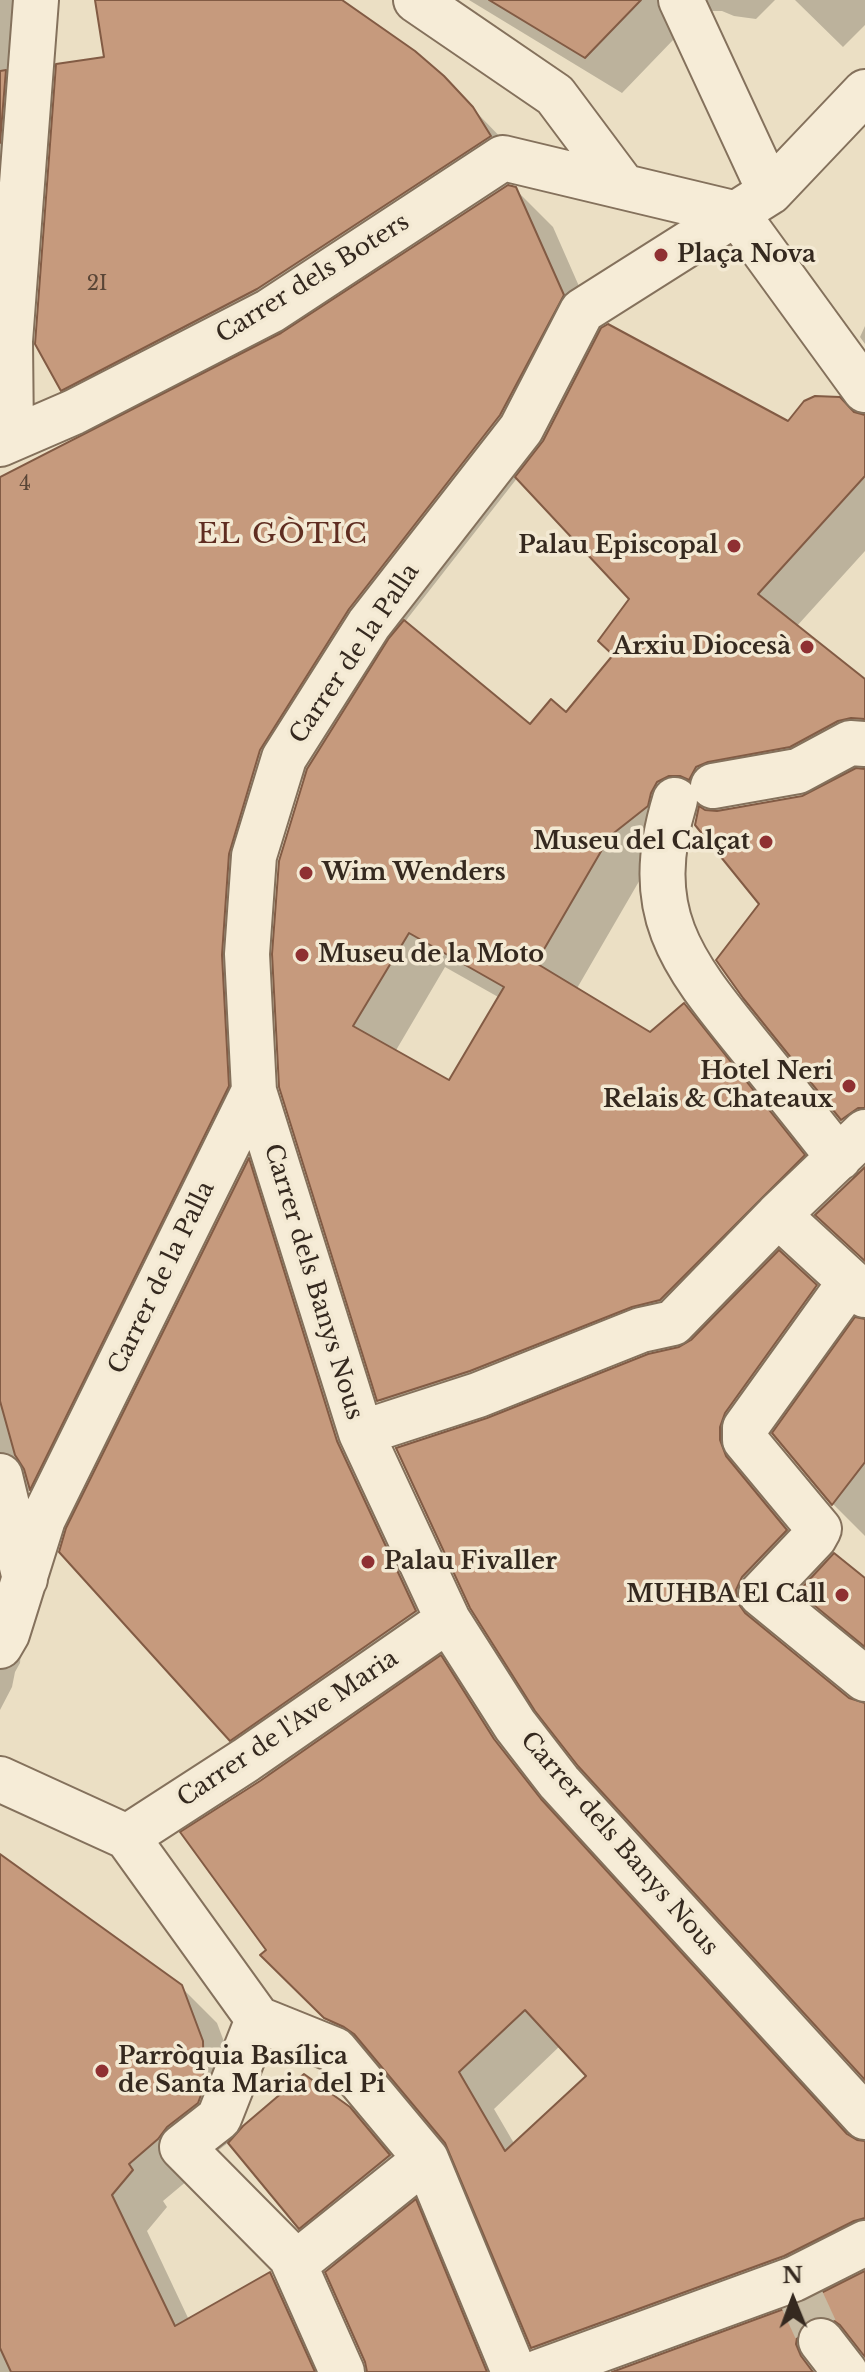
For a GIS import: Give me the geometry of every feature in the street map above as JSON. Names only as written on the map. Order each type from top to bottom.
[{"type":"street","points":[[5,442],[36,0]]},
{"type":"street","points":[[416,0],[555,95],[623,186],[753,203]]},
{"type":"street","points":[[681,0],[753,203],[864,389]]},
{"type":"street","points":[[753,203],[865,92]]},
{"type":"street","name":"Carrer dels Boters","points":[[5,442],[74,412],[270,311],[503,158],[623,186]]},
{"type":"street","name":"Carrer de la Palla","points":[[0,1646],[7,1634],[43,1519],[254,1091],[247,954],[254,856],[284,758],[369,624],[521,429],[582,311],[753,203]]},
{"type":"street","points":[[361,1433],[478,1395],[641,1330],[673,1323],[778,1215],[852,1145],[700,985],[677,945],[664,903],[663,852],[667,826],[694,793],[798,771],[850,743],[865,744]]},
{"type":"street","name":"Carrer dels Banys Nous","points":[[254,1091],[361,1433],[448,1620],[515,1725],[559,1782],[865,2117]]},
{"type":"street","points":[[778,1215],[857,1288],[745,1428],[745,1440],[819,1529],[761,1594],[865,1679]]},
{"type":"street","points":[[0,1476],[25,1580]]},
{"type":"street","name":"Carrer de l'Ave Maria","points":[[127,1837],[246,1760],[448,1620]]},
{"type":"street","points":[[0,1779],[127,1837],[258,2019],[335,2050],[426,2159],[514,2372]]},
{"type":"street","points":[[258,2019],[219,2118],[182,2147],[293,2260],[342,2372]]},
{"type":"street","points":[[293,2260],[426,2159]]},
{"type":"street","points":[[539,2372],[595,2357],[796,2284],[865,2243]]},
{"type":"building","points":[[95,0],[342,0],[415,51],[444,76],[473,107],[491,136],[257,289],[61,391],[35,344],[56,64],[104,57]]},
{"type":"building","points":[[489,0],[641,0],[585,58]]},
{"type":"building","points":[[6,70],[0,143],[0,71]]},
{"type":"building","points":[[508,185],[516,187],[564,295],[500,415],[349,609],[260,750],[229,854],[222,955],[229,1086],[30,1490],[24,1469],[15,1455],[0,1401],[0,477],[281,333]]},
{"type":"building","points":[[608,324],[788,421],[804,401],[815,396],[840,397],[854,412],[865,415],[865,476],[758,594],[865,679],[865,719],[838,721],[790,747],[708,762],[696,767],[689,780],[669,776],[657,782],[648,806],[610,836],[536,963],[650,1032],[684,1003],[805,1155],[660,1300],[632,1307],[470,1371],[377,1401],[279,1087],[272,954],[279,861],[307,769],[389,638],[404,620],[530,724],[551,699],[566,712],[613,655],[598,641],[629,599],[515,477],[543,441],[601,328]],"holes":[[[409,933],[504,987],[449,1080],[353,1026]]]},
{"type":"building","points":[[856,768],[865,769],[865,1108],[858,1108],[841,1120],[716,960],[759,904],[695,825],[699,806],[717,811],[802,796]]},
{"type":"building","points":[[249,1158],[337,1441],[416,1611],[230,1741],[59,1552],[66,1528]]},
{"type":"building","points":[[865,1167],[865,1261],[815,1215]]},
{"type":"building","points":[[779,1250],[817,1285],[725,1413],[720,1440],[726,1456],[787,1530],[742,1577],[736,1590],[738,1603],[745,1613],[849,1698],[865,1703],[865,2080],[578,1766],[535,1711],[470,1608],[396,1448],[487,1418],[648,1354],[679,1347],[691,1340]]},
{"type":"building","points":[[855,1317],[865,1319],[865,1462],[832,1505],[772,1433]]},
{"type":"building","points":[[834,1553],[865,1578],[865,1647],[798,1592]]},
{"type":"building","points":[[441,1655],[494,1739],[541,1799],[847,2134],[865,2141],[865,2218],[784,2256],[531,2348],[445,2143],[354,2034],[324,2018],[260,1955],[266,1950],[180,1832],[260,1781]],"holes":[[[525,2010],[586,2076],[505,2151],[459,2072]]]},
{"type":"building","name":"Parròquia Basílica de Santa Maria del Pi","points":[[0,1854],[182,1985],[203,2041],[204,2087],[198,2103],[167,2127],[129,2164],[133,2170],[112,2195],[175,2326],[270,2272],[315,2372],[11,2372],[0,2348]]},
{"type":"building","points":[[304,2074],[350,2107],[390,2155],[299,2229],[228,2143],[243,2126]]},
{"type":"building","points":[[416,2199],[487,2372],[367,2372],[325,2272]]},
{"type":"building","points":[[865,2271],[865,2357],[840,2325],[830,2318],[818,2316],[805,2322],[798,2332],[796,2344],[813,2372],[612,2372],[803,2302]]},
{"type":"tunnel","points":[[797,2289],[821,2341]]},
{"type":"place","name":"Plaça Nova","points":[[661,255]]},
{"type":"place","name":"Palau Episcopal","points":[[734,546]]},
{"type":"place","name":"Arxiu Diocesà","points":[[807,647]]},
{"type":"place","name":"Museu del Calçat","points":[[766,842]]},
{"type":"place","name":"Wim Wenders","points":[[306,873]]},
{"type":"place","name":"Museu de la Moto","points":[[302,955]]},
{"type":"place","name":"Hotel Neri Relais & Chateaux","points":[[849,1086]]},
{"type":"place","name":"Palau Fivaller","points":[[368,1562]]},
{"type":"place","name":"MUHBA El Call","points":[[842,1595]]},
{"type":"place","name":"Parròquia Basílica de Santa Maria del Pi","points":[[102,2071]]},
{"type":"district","name":"EL GÒTIC","points":[[283,535]]}]
